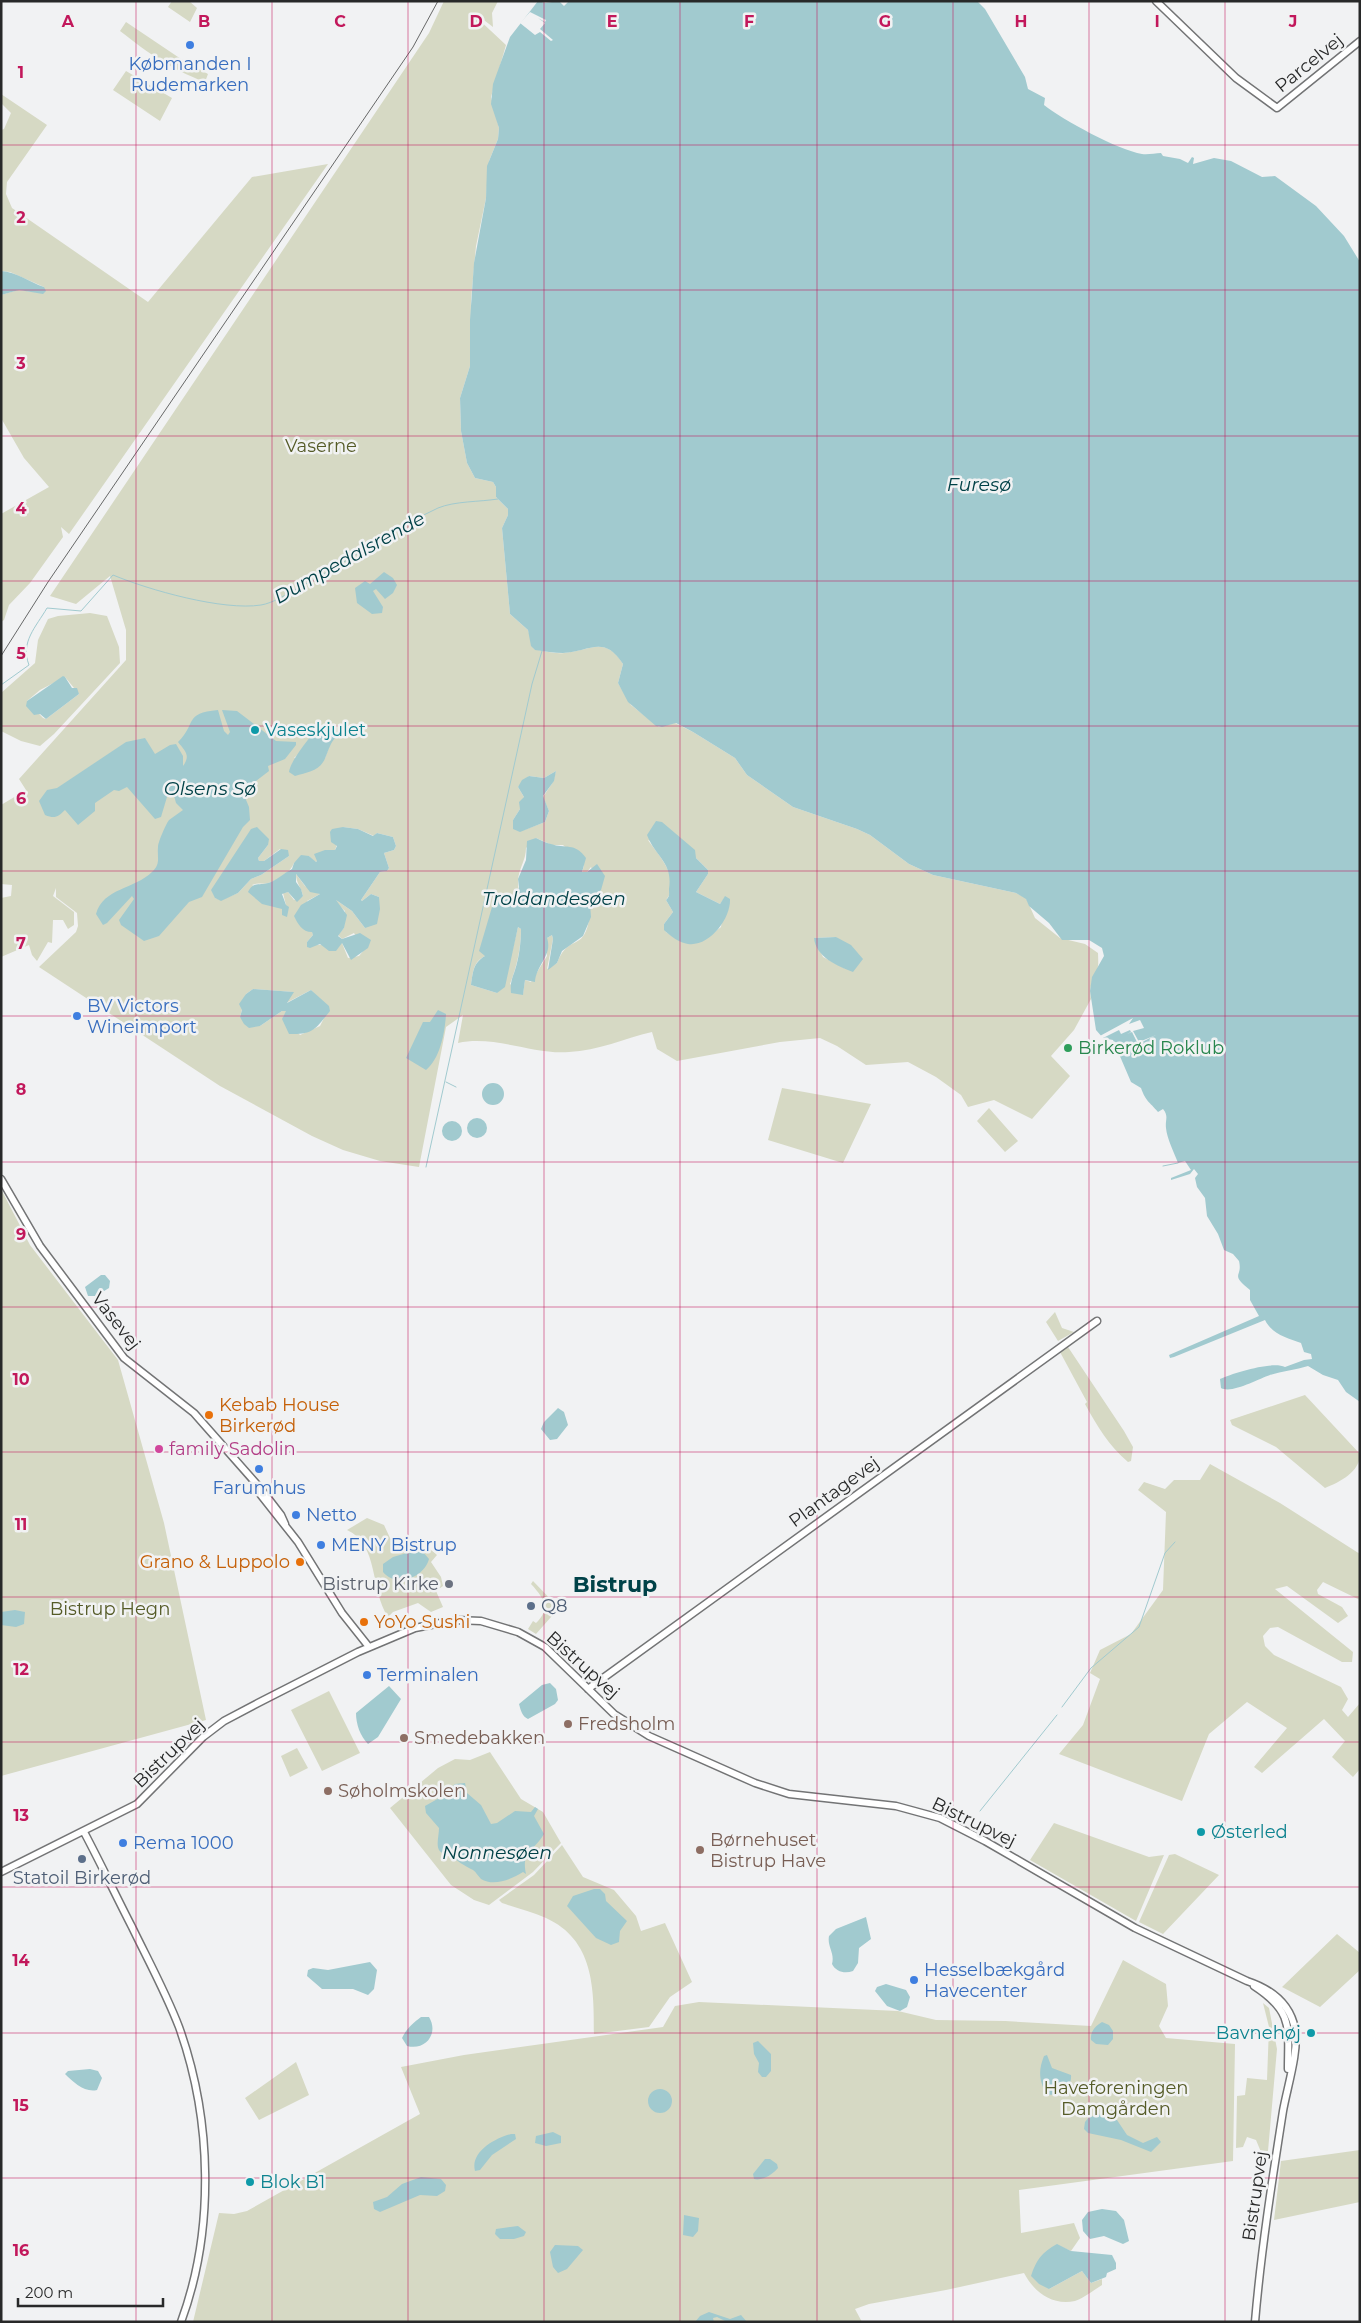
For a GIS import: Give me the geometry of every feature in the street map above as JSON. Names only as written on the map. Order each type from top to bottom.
[{"type":"street","name":"Parcelvej","points":[[1156,1],[1236,78],[1277,108],[1360,41]]},
{"type":"street","name":"Vasevej","points":[[1,1179],[40,1246],[124,1358],[190,1409],[233,1455],[254,1481],[265,1502],[285,1524],[349,1623],[369,1647]]},
{"type":"street","name":"Plantagevej","points":[[588,1689],[1097,1321]]},
{"type":"street","name":"Bistrupvej","points":[[1,1872],[84,1832],[139,1802],[203,1737],[224,1721],[369,1647],[415,1628],[456,1620],[481,1621],[518,1632],[545,1647],[614,1714],[639,1731],[768,1788],[816,1798],[896,1806],[940,1818],[985,1841],[1135,1928],[1247,1981],[1270,1997],[1284,2016],[1290,2038],[1288,2076],[1260,2267],[1256,2322]]},
{"type":"street","points":[[84,1832],[171,2009],[191,2070],[203,2147],[204,2199],[200,2243],[193,2281],[181,2322]]},
{"type":"green space","points":[[172,1],[189,1],[197,8],[190,22],[168,7]]},
{"type":"green space","name":"Vaserne","points":[[444,1],[498,1],[492,13],[493,27],[476,14],[475,16],[506,45],[491,97],[499,128],[498,139],[489,161],[486,198],[476,246],[471,300],[470,366],[460,398],[461,431],[467,463],[475,478],[493,482],[496,487],[496,497],[508,509],[508,515],[502,528],[510,614],[528,630],[534,649],[560,653],[596,647],[610,650],[623,664],[618,683],[631,705],[659,727],[675,723],[735,758],[747,775],[793,807],[870,835],[909,864],[933,875],[1016,893],[1026,898],[1035,918],[1060,938],[1085,944],[1098,953],[1098,968],[1092,981],[1091,999],[1074,1030],[1051,1056],[1070,1076],[1032,1119],[994,1100],[968,1107],[961,1095],[936,1077],[908,1062],[866,1065],[837,1046],[820,1038],[780,1042],[677,1061],[657,1049],[652,1032],[601,1047],[569,1052],[542,1051],[486,1041],[458,1043],[463,1015],[446,1027],[419,1167],[380,1161],[343,1150],[312,1136],[220,1086],[39,967],[76,932],[78,926],[77,913],[56,897],[56,888],[53,896],[74,912],[74,925],[68,929],[63,920],[53,920],[52,943],[48,942],[37,961],[32,955],[29,945],[1,957],[1,898],[11,896],[12,885],[1,884],[1,805],[26,790],[19,779],[126,660],[126,630],[110,576],[76,604],[50,596],[429,33]],"holes":[[[330,744],[325,758],[294,758],[303,750]],[[556,771],[553,782],[543,797],[549,811],[545,822],[524,830],[513,820],[520,809],[524,797],[518,787],[529,776],[544,778]],[[343,827],[358,829],[374,836],[377,833],[393,837],[396,846],[394,850],[384,853],[389,868],[387,871],[380,872],[361,900],[371,894],[379,897],[379,903],[365,928],[352,911],[336,900],[336,903],[345,911],[344,928],[338,935],[342,939],[354,933],[364,950],[359,956],[348,958],[342,943],[317,945],[307,942],[313,935],[307,901],[320,894],[305,886],[296,874],[303,896],[294,900],[288,892],[283,893],[286,905],[252,885],[266,884],[276,880],[284,875],[294,863],[309,856],[315,862],[335,850]],[[257,828],[263,834],[268,845],[258,858],[259,861],[264,861],[280,849],[289,856],[261,875],[251,879],[238,893],[221,900],[215,898]],[[536,838],[552,845],[563,845],[584,865],[582,873],[587,872],[591,867],[601,890],[590,904],[588,924],[584,935],[564,950],[557,963],[547,969],[553,939],[552,935],[547,938],[547,956],[531,982],[525,980],[523,994],[510,984],[517,964],[519,950],[521,929],[518,927],[512,952],[497,993],[471,985],[473,972],[478,961],[485,956],[497,902],[517,896],[518,880],[526,848]],[[648,840],[696,858],[708,870],[708,874],[696,892],[720,904],[725,897],[721,927],[701,941],[682,941],[666,932],[664,924],[673,912],[666,900],[672,885],[668,869]],[[836,937],[846,969],[823,957],[814,938]],[[253,989],[293,992],[286,1003],[311,990],[317,997],[325,1016],[320,1026],[300,1035],[283,1017],[287,1011],[282,1011],[260,1026],[240,1017],[246,994]]]},
{"type":"green space","points":[[126,22],[181,59],[208,74],[205,82],[170,66],[131,40],[120,31]]},
{"type":"green space","points":[[126,71],[172,98],[160,121],[113,90]]},
{"type":"green space","points":[[1,94],[47,125],[7,182],[6,194],[12,208],[148,302],[252,177],[328,164],[69,534],[61,527],[63,537],[30,583],[9,605],[4,620],[1,622],[1,514],[49,487],[24,458],[1,418],[1,295],[18,290],[43,293],[44,287],[10,272],[1,271],[1,130],[4,129],[11,113],[1,103]]},
{"type":"green space","points":[[90,613],[107,616],[119,647],[120,663],[54,734],[40,746],[21,741],[1,731],[1,693],[35,663],[38,640],[48,619],[58,616]],"holes":[[[65,677],[79,694],[46,719],[27,701],[40,690]]]},
{"type":"green space","points":[[782,1088],[871,1104],[843,1163],[768,1140]]},
{"type":"green space","points":[[989,1108],[1018,1141],[1005,1152],[977,1121]]},
{"type":"green space","name":"Bistrup Hegn","points":[[1,1189],[30,1245],[118,1360],[164,1523],[206,1720],[1,1776]]},
{"type":"green space","points":[[1055,1312],[1062,1328],[1074,1332],[1058,1341],[1046,1322]]},
{"type":"green space","points":[[1068,1347],[1133,1447],[1131,1461],[1128,1462],[1121,1456],[1109,1442],[1085,1404],[1087,1402],[1060,1352]]},
{"type":"green space","points":[[1305,1395],[1360,1454],[1357,1466],[1353,1471],[1337,1483],[1325,1488],[1276,1447],[1232,1425],[1230,1420]]},
{"type":"green space","points":[[1210,1464],[1280,1503],[1360,1554],[1360,1600],[1323,1582],[1317,1590],[1318,1594],[1342,1607],[1348,1616],[1338,1623],[1287,1586],[1275,1589],[1353,1652],[1352,1662],[1342,1662],[1278,1627],[1270,1628],[1263,1636],[1265,1646],[1274,1655],[1341,1687],[1348,1699],[1342,1710],[1348,1717],[1360,1703],[1360,1769],[1353,1777],[1332,1757],[1345,1741],[1324,1719],[1262,1773],[1254,1767],[1287,1728],[1247,1702],[1209,1734],[1182,1801],[1059,1754],[1083,1725],[1100,1679],[1090,1673],[1100,1650],[1131,1634],[1163,1590],[1166,1512],[1138,1490],[1144,1482],[1165,1489],[1174,1480],[1200,1480]]},
{"type":"green space","points":[[367,1518],[384,1525],[390,1538],[399,1548],[424,1546],[437,1555],[431,1562],[441,1577],[443,1586],[436,1591],[443,1607],[431,1612],[418,1603],[393,1612],[388,1617],[382,1606],[373,1569],[364,1546],[357,1537],[347,1530]]},
{"type":"green space","points":[[533,1581],[559,1608],[536,1634],[528,1629],[533,1621],[536,1623],[541,1618],[544,1604],[531,1584]]},
{"type":"green space","points":[[329,1691],[360,1753],[322,1771],[291,1710]]},
{"type":"green space","points":[[297,1748],[308,1768],[290,1777],[281,1756]]},
{"type":"green space","points":[[490,1752],[521,1799],[543,1812],[561,1843],[533,1872],[489,1905],[474,1900],[451,1885],[390,1808],[438,1768],[455,1759],[470,1760]]},
{"type":"green space","points":[[1054,1823],[1149,1857],[1164,1855],[1136,1921],[1030,1860]]},
{"type":"green space","points":[[562,1845],[583,1877],[614,1890],[636,1916],[641,1931],[665,1923],[692,1982],[670,1997],[649,2027],[594,2034],[593,2000],[588,1967],[574,1939],[562,1927],[546,1918],[502,1903],[499,1900],[534,1875]]},
{"type":"green space","points":[[1175,1854],[1219,1875],[1163,1934],[1139,1922],[1169,1855]]},
{"type":"green space","points":[[1337,1934],[1360,1953],[1360,1970],[1320,2007],[1282,1987]]},
{"type":"green space","name":"Haveforeningen Damgården","points":[[1123,1960],[1166,1984],[1168,2006],[1159,2026],[1166,2038],[1235,2044],[1233,2161],[1019,2190],[1021,2233],[1074,2223],[1080,2238],[1071,2251],[1057,2245],[1049,2289],[1082,2271],[1091,2283],[1102,2279],[1102,2285],[1075,2301],[1059,2301],[1045,2296],[1038,2292],[1024,2273],[869,2304],[855,2309],[862,2322],[193,2322],[219,2213],[234,2214],[247,2211],[420,2114],[401,2067],[464,2055],[663,2027],[675,2006],[699,2002],[898,2011],[936,2020],[1005,2021],[1091,2026]]},
{"type":"green space","points":[[1263,2003],[1269,2008],[1277,2049],[1268,2151],[1261,2152],[1256,2140],[1247,2137],[1243,2147],[1236,2148],[1237,2096],[1245,2095],[1247,2078],[1267,2080],[1269,2027]]},
{"type":"green space","points":[[296,2062],[309,2095],[259,2120],[245,2098]]},
{"type":"green space","points":[[1360,2150],[1360,2202],[1274,2220],[1281,2161]]},
{"type":"water","name":"Furesø","points":[[538,1],[545,3],[559,1],[564,6],[569,1],[977,1],[985,9],[1025,77],[1028,89],[1045,98],[1044,105],[1091,134],[1132,151],[1144,154],[1161,153],[1163,156],[1180,159],[1188,163],[1192,157],[1194,158],[1193,164],[1214,158],[1231,161],[1262,177],[1275,176],[1316,206],[1344,236],[1360,262],[1360,1402],[1346,1392],[1338,1380],[1323,1375],[1308,1366],[1270,1375],[1238,1388],[1221,1388],[1220,1379],[1252,1368],[1285,1367],[1312,1359],[1311,1354],[1304,1352],[1301,1343],[1276,1332],[1265,1320],[1170,1358],[1169,1355],[1259,1316],[1250,1300],[1250,1290],[1238,1278],[1239,1261],[1233,1254],[1224,1250],[1218,1234],[1207,1216],[1205,1198],[1197,1187],[1195,1178],[1198,1174],[1194,1169],[1190,1174],[1171,1180],[1171,1178],[1191,1170],[1185,1161],[1178,1163],[1168,1137],[1165,1111],[1163,1109],[1158,1112],[1146,1099],[1141,1088],[1131,1082],[1113,1040],[1103,1038],[1096,1030],[1090,991],[1092,977],[1104,956],[1102,948],[1089,940],[1062,940],[1049,923],[1029,906],[1026,899],[1016,893],[933,875],[909,864],[870,835],[793,807],[747,775],[735,758],[676,723],[662,727],[656,726],[628,702],[618,683],[623,664],[609,649],[596,647],[563,653],[535,650],[531,646],[528,630],[510,614],[502,528],[508,515],[508,509],[496,497],[496,487],[493,482],[475,478],[467,463],[461,431],[460,398],[470,366],[470,320],[474,263],[486,198],[487,166],[498,139],[499,128],[491,104],[493,84],[510,37]]},
{"type":"water","points":[[1,271],[18,275],[44,287],[46,291],[43,294],[19,290],[1,295]]},
{"type":"water","points":[[384,572],[393,578],[397,585],[393,593],[385,599],[376,589],[373,591],[383,607],[382,613],[372,614],[357,603],[355,588],[365,581],[370,584]]},
{"type":"water","points":[[63,676],[72,688],[77,688],[79,694],[46,719],[40,714],[34,715],[26,706],[27,701]]},
{"type":"water","name":"Olsens Sø","points":[[218,710],[224,731],[228,735],[230,732],[222,710],[237,711],[276,741],[296,742],[296,745],[285,759],[268,766],[269,771],[256,781],[244,795],[249,807],[250,820],[243,827],[202,897],[189,902],[159,936],[144,941],[121,925],[119,920],[134,899],[132,896],[103,925],[96,914],[100,905],[112,894],[145,878],[155,869],[158,863],[158,845],[164,829],[169,820],[183,810],[176,803],[173,792],[167,797],[161,817],[155,819],[127,787],[119,791],[114,790],[95,803],[95,811],[78,825],[65,810],[56,817],[45,815],[39,801],[47,790],[57,788],[126,742],[145,738],[155,754],[170,745],[176,744],[183,756],[183,766],[187,756],[178,742],[184,736],[195,717],[207,711]]},
{"type":"water","points":[[316,730],[334,733],[335,738],[321,765],[314,770],[295,776],[289,772],[290,768]]},
{"type":"water","points":[[556,771],[554,781],[543,796],[549,811],[545,822],[520,832],[513,829],[513,820],[520,809],[519,802],[524,797],[518,787],[522,780],[529,776],[544,778]]},
{"type":"water","points":[[656,821],[662,822],[695,850],[696,858],[708,870],[708,874],[696,892],[720,904],[725,896],[730,899],[727,914],[718,930],[704,941],[696,944],[688,944],[675,939],[664,930],[664,924],[673,912],[666,900],[669,895],[669,872],[647,835]]},
{"type":"water","points":[[257,827],[269,839],[268,845],[258,858],[259,861],[264,861],[281,849],[288,850],[289,856],[261,875],[251,879],[238,893],[221,901],[215,898],[211,890],[251,829]]},
{"type":"water","points":[[343,827],[358,829],[373,836],[377,833],[393,837],[396,846],[394,850],[384,853],[389,868],[387,871],[380,872],[361,900],[371,894],[379,897],[380,909],[377,924],[365,928],[352,911],[336,900],[347,915],[344,928],[338,936],[342,939],[360,933],[371,940],[368,948],[351,960],[342,943],[336,951],[329,951],[320,944],[310,948],[307,947],[307,942],[313,935],[312,932],[303,929],[294,916],[301,905],[320,894],[310,892],[296,874],[296,882],[303,896],[297,902],[288,892],[282,894],[286,905],[289,907],[287,917],[282,915],[282,909],[262,904],[248,892],[254,885],[271,882],[292,869],[294,863],[301,855],[309,856],[316,862],[314,854],[325,850],[335,850],[337,846],[331,842],[330,832],[332,829]]},
{"type":"water","name":"Troldandesøen","points":[[536,838],[549,844],[578,850],[586,858],[582,872],[587,872],[597,864],[605,876],[601,890],[590,904],[591,917],[583,936],[562,951],[557,963],[548,970],[553,939],[552,935],[547,938],[548,950],[538,970],[535,982],[525,980],[523,995],[511,993],[520,945],[521,929],[518,927],[505,987],[497,993],[471,985],[476,965],[485,956],[479,951],[492,907],[497,902],[517,896],[518,879],[526,860],[527,841]]},
{"type":"water","points":[[836,937],[851,945],[863,959],[853,972],[834,964],[823,956],[814,938]]},
{"type":"water","points":[[253,989],[294,992],[287,1003],[311,990],[329,1006],[330,1011],[309,1032],[289,1034],[282,1019],[286,1011],[282,1011],[260,1026],[249,1028],[240,1017],[242,1010],[239,1004],[246,994]]},
{"type":"water","points":[[438,1010],[446,1014],[443,1037],[435,1059],[426,1070],[406,1058],[423,1022],[430,1022]]},
{"type":"water","points":[[493,1083],[501,1086],[504,1094],[501,1102],[493,1105],[485,1102],[482,1094],[485,1086]]},
{"type":"water","points":[[477,1118],[484,1121],[487,1128],[484,1135],[477,1138],[470,1135],[467,1128],[470,1121]]},
{"type":"water","points":[[452,1121],[459,1124],[462,1131],[459,1138],[452,1141],[445,1138],[442,1131],[445,1124]]},
{"type":"water","points":[[101,1275],[105,1275],[110,1281],[109,1288],[96,1296],[88,1296],[85,1287]]},
{"type":"water","points":[[558,1408],[564,1412],[568,1425],[557,1439],[550,1440],[541,1429],[544,1422]]},
{"type":"water","points":[[417,1550],[423,1552],[429,1559],[426,1566],[416,1576],[402,1580],[389,1577],[383,1572],[383,1564],[393,1557]]},
{"type":"water","points":[[15,1610],[25,1612],[24,1624],[16,1627],[1,1625],[1,1612]]},
{"type":"water","points":[[550,1683],[556,1689],[558,1700],[555,1704],[528,1719],[526,1718],[519,1704],[542,1685]]},
{"type":"water","points":[[389,1686],[401,1699],[378,1737],[368,1744],[359,1730],[356,1713]]},
{"type":"water","name":"Nonnesøen","points":[[465,1783],[467,1793],[481,1805],[491,1824],[497,1823],[515,1811],[531,1812],[535,1807],[538,1809],[534,1816],[544,1834],[527,1856],[525,1861],[526,1874],[523,1872],[503,1881],[486,1881],[450,1854],[441,1852],[438,1845],[439,1828],[426,1813],[425,1806],[441,1797],[455,1784]]},
{"type":"water","points":[[594,1889],[600,1889],[605,1894],[606,1901],[627,1921],[620,1931],[619,1942],[611,1945],[596,1938],[567,1906],[573,1896]]},
{"type":"water","points":[[866,1917],[871,1939],[859,1948],[858,1963],[853,1971],[838,1971],[832,1964],[833,1957],[829,1936],[836,1929]]},
{"type":"water","points":[[370,1962],[377,1970],[374,1989],[368,1995],[353,1989],[322,1989],[307,1976],[308,1970],[313,1968],[328,1970]]},
{"type":"water","points":[[886,1984],[906,1990],[910,1997],[907,2007],[900,2011],[887,2006],[875,1991],[877,1987]]},
{"type":"water","points":[[421,2017],[429,2017],[432,2023],[431,2035],[420,2046],[407,2046],[402,2038],[410,2026]]},
{"type":"water","points":[[1102,2022],[1109,2025],[1113,2031],[1113,2039],[1108,2045],[1096,2044],[1091,2040],[1091,2034],[1097,2025]]},
{"type":"water","points":[[758,2041],[771,2054],[771,2071],[766,2077],[762,2077],[758,2072],[759,2063],[754,2054],[753,2043]]},
{"type":"water","points":[[1047,2055],[1052,2068],[1071,2075],[1070,2084],[1061,2092],[1052,2095],[1047,2095],[1040,2076],[1042,2061],[1044,2056]]},
{"type":"water","points":[[90,2069],[98,2071],[102,2078],[97,2090],[93,2091],[75,2083],[65,2074],[68,2071]]},
{"type":"water","points":[[660,2089],[665,2090],[671,2096],[671,2106],[665,2112],[660,2113],[655,2112],[649,2106],[648,2101],[649,2096],[655,2090]]},
{"type":"water","points":[[1106,2113],[1117,2120],[1127,2135],[1143,2143],[1157,2137],[1161,2142],[1151,2152],[1121,2140],[1088,2133],[1084,2129],[1085,2122],[1089,2117]]},
{"type":"water","points":[[553,2132],[561,2136],[561,2143],[546,2146],[535,2143],[536,2136]]},
{"type":"water","points":[[515,2134],[516,2139],[492,2155],[480,2170],[475,2171],[474,2164],[480,2152],[491,2142]]},
{"type":"water","points":[[765,2159],[770,2159],[777,2164],[778,2168],[767,2177],[754,2179],[753,2174]]},
{"type":"water","points":[[421,2177],[441,2179],[446,2185],[445,2191],[437,2196],[420,2195],[380,2212],[374,2209],[373,2202],[387,2197],[402,2184]]},
{"type":"water","points":[[1102,2209],[1116,2211],[1124,2220],[1129,2241],[1123,2244],[1104,2236],[1090,2239],[1083,2231],[1082,2220],[1088,2212]]},
{"type":"water","points":[[684,2215],[699,2218],[698,2231],[693,2237],[683,2235]]},
{"type":"water","points":[[518,2226],[526,2232],[524,2236],[514,2239],[500,2239],[495,2234],[496,2229]]},
{"type":"water","points":[[1057,2244],[1071,2251],[1112,2255],[1116,2263],[1116,2269],[1107,2273],[1106,2277],[1091,2283],[1082,2271],[1049,2289],[1039,2284],[1031,2276],[1040,2257]]},
{"type":"water","points":[[555,2245],[578,2246],[583,2250],[567,2269],[558,2273],[553,2267],[550,2252]]},
{"type":"water","points":[[709,2312],[730,2319],[741,2315],[747,2322],[727,2322],[717,2317],[713,2318],[714,2322],[695,2322],[700,2316]]},
{"type":"pier","points":[[530,12],[546,20],[545,22],[538,18],[545,23],[540,29],[553,40],[551,41],[540,32],[535,35],[520,23]]},
{"type":"pier","points":[[1133,1018],[1129,1024],[1140,1020],[1144,1028],[1133,1031],[1139,1042],[1156,1035],[1138,1044],[1132,1032],[1127,1034],[1131,1032],[1130,1030],[1121,1034],[1119,1030],[1101,1039],[1098,1037]]},
{"type":"waterway","name":"Dumpedalsrende","points":[[1,685],[29,665],[26,649],[28,642],[34,628],[47,608],[81,611],[113,575],[146,587],[186,598],[227,605],[261,605],[274,601],[314,580],[401,527],[438,508],[459,503],[498,499]]},
{"type":"waterway","points":[[426,1167],[532,684],[542,651]]},
{"type":"waterway","points":[[446,1082],[456,1087]]},
{"type":"waterway","points":[[1163,1166],[1178,1163]]},
{"type":"waterway","points":[[1062,1707],[1091,1668],[1139,1627],[1165,1553],[1175,1542]]},
{"type":"waterway","points":[[980,1811],[1057,1715]]},
{"type":"tram line","points":[[1,656],[48,582],[413,47],[438,1]]},
{"type":"place","name":"Købmanden I Rudemarken","points":[[190,45]]},
{"type":"place","name":"Vaseskjulet","points":[[255,730]]},
{"type":"place","name":"BV Victors Wineimport","points":[[77,1016]]},
{"type":"place","name":"Birkerød Roklub","points":[[1068,1048]]},
{"type":"place","name":"Kebab House Birkerød","points":[[209,1415]]},
{"type":"place","name":"family Sadolin","points":[[159,1449]]},
{"type":"place","name":"Farumhus","points":[[259,1469]]},
{"type":"place","name":"Netto","points":[[296,1515]]},
{"type":"place","name":"MENY Bistrup","points":[[321,1545]]},
{"type":"place","name":"Grano & Luppolo","points":[[300,1562]]},
{"type":"place","name":"Bistrup Kirke","points":[[449,1584]]},
{"type":"place","name":"Q8","points":[[531,1606]]},
{"type":"place","name":"YoYo Sushi","points":[[364,1622]]},
{"type":"place","name":"Terminalen","points":[[367,1675]]},
{"type":"place","name":"Fredsholm","points":[[568,1724]]},
{"type":"place","name":"Smedebakken","points":[[404,1738]]},
{"type":"place","name":"Søholmskolen","points":[[328,1791]]},
{"type":"place","name":"Østerled","points":[[1201,1832]]},
{"type":"place","name":"Rema 1000","points":[[123,1843]]},
{"type":"place","name":"Børnehuset Bistrup Have","points":[[700,1850]]},
{"type":"place","name":"Statoil Birkerød","points":[[82,1859]]},
{"type":"place","name":"Hesselbækgård Havecenter","points":[[914,1980]]},
{"type":"place","name":"Bavnehøj","points":[[1311,2033]]},
{"type":"place","name":"Blok B1","points":[[250,2182]]},
{"type":"district","name":"Bistrup","points":[[615,1584]]}]
